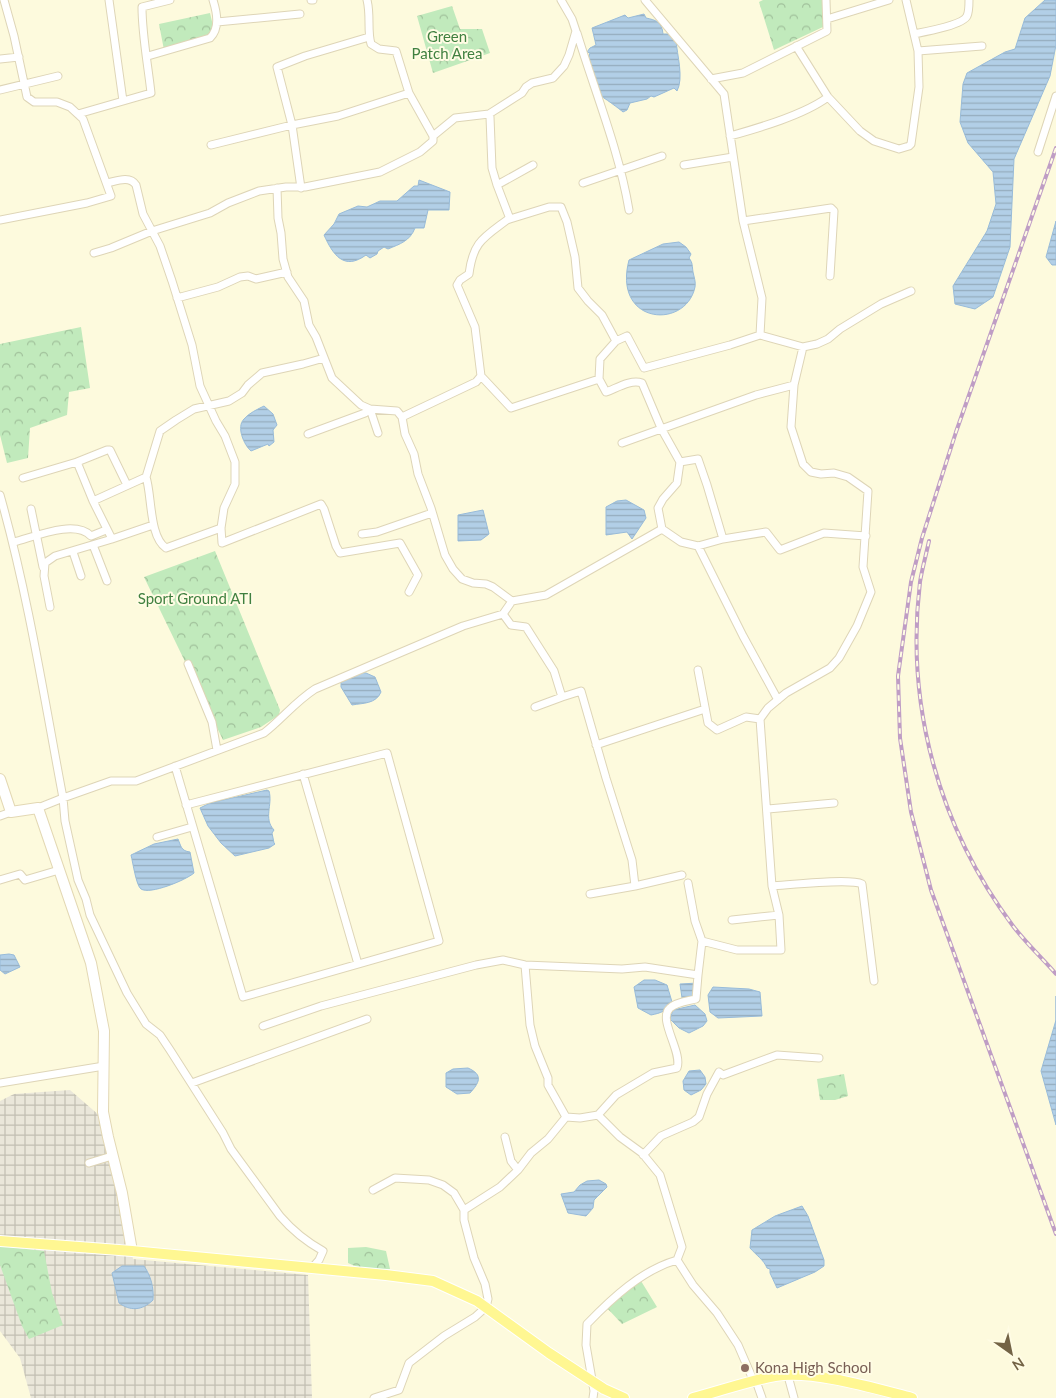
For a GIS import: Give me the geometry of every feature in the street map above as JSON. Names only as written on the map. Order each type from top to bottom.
[{"type":"main road","points":[[0,1241],[132,1251],[433,1281],[478,1301],[549,1353],[604,1389],[624,1398]]},
{"type":"main road","points":[[693,1398],[776,1376],[810,1376],[856,1384],[912,1398]]},
{"type":"street","points":[[0,220],[88,203],[111,196],[83,119],[70,107],[57,102],[34,102],[27,96],[4,0]]},
{"type":"street","points":[[109,0],[122,101]]},
{"type":"street","points":[[78,114],[151,93],[148,56],[142,26],[142,7],[170,0]]},
{"type":"street","points":[[148,56],[210,38],[215,33],[217,22],[217,12],[213,0]]},
{"type":"street","points":[[94,252],[111,248],[152,231],[210,213],[228,203],[259,191],[277,188],[301,188],[380,172],[420,152],[433,141],[433,136],[409,93],[396,51],[379,49],[371,44],[369,37],[370,12],[367,0]]},
{"type":"street","points":[[561,0],[568,11],[576,31],[616,151],[629,210]]},
{"type":"street","points":[[645,0],[724,94],[743,221],[762,298],[760,335]]},
{"type":"street","points":[[711,79],[743,73],[827,32],[826,0]]},
{"type":"street","points":[[826,19],[889,0]]},
{"type":"street","points":[[796,46],[828,97],[860,131],[874,141],[899,149],[909,146],[919,86],[918,51],[906,0]]},
{"type":"street","points":[[914,34],[941,28],[963,20],[967,16],[969,0]]},
{"type":"street","points":[[217,22],[300,14]]},
{"type":"street","points":[[433,136],[455,118],[489,114],[511,101],[532,83],[546,80],[559,73],[569,55],[576,31]]},
{"type":"street","points":[[301,188],[292,125],[277,67],[305,56],[369,37]]},
{"type":"street","points":[[918,51],[982,46]]},
{"type":"street","points":[[0,59],[19,57]]},
{"type":"street","points":[[0,90],[58,76]]},
{"type":"street","points":[[211,145],[338,116],[409,93]]},
{"type":"street","points":[[1038,152],[1056,96]]},
{"type":"street","points":[[730,136],[787,118],[822,102],[828,97]]},
{"type":"street","points":[[489,114],[492,168],[496,184],[510,219]]},
{"type":"street","points":[[583,183],[662,156]]},
{"type":"street","points":[[684,165],[733,157]]},
{"type":"street","points":[[496,184],[533,165]]},
{"type":"street","points":[[107,183],[130,179],[134,181],[143,214],[160,246],[177,298],[192,345],[200,386],[225,436],[235,462],[235,484],[224,508],[222,543],[321,504],[340,554],[400,544],[418,575],[409,592]]},
{"type":"street","points":[[277,188],[278,218],[283,259],[287,272],[304,302],[309,325],[332,378],[361,405],[370,410],[378,433]]},
{"type":"street","points":[[600,379],[511,408],[481,376],[475,327],[458,285],[460,280],[469,274],[470,263],[476,246],[484,237],[506,220],[549,207],[561,208],[567,222],[575,257],[578,288],[602,315],[616,341]]},
{"type":"street","points":[[743,221],[831,208],[834,212],[830,276]]},
{"type":"street","points":[[177,298],[218,287],[240,277],[256,278],[287,272]]},
{"type":"street","points":[[866,536],[824,533],[780,550],[766,532],[723,539],[698,546],[681,542],[662,529],[658,508],[677,483],[680,462],[661,428],[642,383],[629,383],[606,392],[600,379],[600,360],[616,341],[627,336],[644,368],[760,335],[804,347],[828,338],[881,304],[911,291]]},
{"type":"street","points":[[702,941],[737,950],[781,950],[779,915],[772,886],[768,809],[760,719],[768,708],[778,700],[830,668],[839,658],[857,626],[871,592],[864,567],[868,491],[848,477],[834,473],[821,474],[811,472],[803,464],[791,427],[794,386],[804,347]]},
{"type":"street","points":[[222,528],[166,548],[158,540],[153,525],[146,476],[160,431],[194,410],[229,401],[242,393],[262,373],[324,358]]},
{"type":"street","points":[[402,417],[465,388],[476,382],[481,376]]},
{"type":"street","points":[[622,442],[756,395],[794,386]]},
{"type":"street","points":[[308,434],[370,410],[397,411],[402,417],[405,434],[414,454],[418,474],[445,555],[453,569],[462,579],[493,587],[512,601]]},
{"type":"street","points":[[23,478],[110,450],[127,485]]},
{"type":"street","points":[[680,462],[698,459],[723,539]]},
{"type":"street","points":[[77,462],[106,530],[112,539]]},
{"type":"street","points":[[93,501],[146,476]]},
{"type":"street","points":[[0,495],[14,542],[63,798],[72,860],[90,915],[127,993],[146,1024],[160,1035],[232,1149],[288,1225],[312,1245],[323,1251],[319,1260],[312,1268]]},
{"type":"street","points":[[32,509],[50,607]]},
{"type":"street","points":[[362,534],[377,532],[432,513]]},
{"type":"street","points":[[44,567],[49,559],[153,525]]},
{"type":"street","points":[[14,542],[63,529],[80,529],[86,531],[91,536],[106,530]]},
{"type":"street","points":[[0,816],[11,812],[38,808],[110,781],[136,781],[264,733],[277,723],[300,698],[315,689],[463,626],[503,614],[512,601],[546,595],[662,529]]},
{"type":"street","points":[[93,546],[106,580]]},
{"type":"street","points":[[698,546],[743,636],[778,700]]},
{"type":"street","points":[[73,552],[82,576]]},
{"type":"street","points":[[503,614],[511,625],[526,627],[554,670],[562,697]]},
{"type":"street","points":[[188,664],[212,722],[217,750]]},
{"type":"street","points":[[698,670],[708,724],[717,730],[746,717],[760,719]]},
{"type":"street","points":[[535,707],[581,691],[632,860],[635,886]]},
{"type":"street","points":[[596,745],[705,709]]},
{"type":"street","points":[[175,766],[192,827],[243,997],[440,941],[386,753],[186,805]]},
{"type":"street","points":[[303,774],[358,964]]},
{"type":"street","points":[[0,779],[11,812]]},
{"type":"street","points":[[768,809],[834,803]]},
{"type":"street","points":[[38,808],[91,963],[104,1031],[103,1112],[122,1193],[132,1251]]},
{"type":"street","points":[[157,837],[192,827]]},
{"type":"street","points":[[0,880],[20,874],[25,880],[59,870]]},
{"type":"street","points":[[590,894],[682,875]]},
{"type":"street","points":[[772,886],[844,882],[858,882],[862,884],[874,981]]},
{"type":"street","points":[[566,1117],[580,1118],[598,1115],[616,1096],[653,1073],[677,1068],[679,1064],[677,1054],[668,1028],[666,1014],[675,1005],[696,999],[702,941],[695,921],[688,883]]},
{"type":"street","points":[[732,920],[779,915]]},
{"type":"street","points":[[263,1026],[321,1006],[476,965],[504,960],[525,965],[622,969],[645,967],[698,975]]},
{"type":"street","points":[[525,965],[530,1025],[535,1046],[548,1078],[548,1085],[566,1117]]},
{"type":"street","points":[[192,1084],[367,1019]]},
{"type":"street","points":[[644,1155],[661,1136],[699,1117],[707,1094],[720,1072],[723,1075],[776,1054],[819,1058]]},
{"type":"street","points":[[0,1083],[104,1066]]},
{"type":"street","points":[[593,1398],[594,1392],[586,1345],[587,1324],[610,1300],[641,1276],[677,1260],[682,1247],[660,1175],[644,1155],[620,1137],[598,1115]]},
{"type":"street","points":[[464,1210],[500,1187],[518,1170],[531,1153],[548,1139],[566,1117]]},
{"type":"street","points":[[505,1137],[511,1161],[518,1170]]},
{"type":"street","points":[[89,1162],[112,1156]]},
{"type":"street","points":[[373,1190],[396,1178],[428,1180],[442,1185],[454,1193],[464,1210],[464,1220],[474,1258],[485,1284],[488,1299],[486,1307],[475,1317],[444,1336],[409,1363],[399,1390],[374,1398]]},
{"type":"street","points":[[677,1260],[693,1285],[717,1313],[738,1345],[762,1398]]},
{"type":"street","points":[[788,1376],[794,1398]]},
{"type":"shaded area","points":[[70,1090],[100,1116],[116,1168],[133,1259],[308,1275],[312,1398],[31,1398],[20,1358],[0,1331],[0,1101],[14,1094]]},
{"type":"green space","points":[[763,0],[824,0],[825,26],[774,50],[759,2]]},
{"type":"green space","name":"Green Patch Area","points":[[452,6],[460,29],[482,29],[490,53],[433,73],[417,16]]},
{"type":"green space","points":[[210,13],[215,34],[164,50],[159,24]]},
{"type":"green space","points":[[81,327],[90,388],[69,392],[67,415],[30,428],[28,458],[7,463],[0,435],[0,344]]},
{"type":"green space","name":"Sport Ground ATI","points":[[215,551],[280,710],[279,715],[261,727],[223,740],[144,577]]},
{"type":"green space","points":[[844,1074],[848,1096],[835,1100],[820,1100],[817,1079]]},
{"type":"green space","points":[[0,1246],[44,1251],[52,1293],[63,1325],[29,1339],[22,1326],[0,1265]]},
{"type":"green space","points":[[366,1247],[386,1251],[390,1269],[364,1270],[348,1263],[348,1248]]},
{"type":"green space","points":[[641,1281],[657,1307],[622,1324],[607,1308]]},
{"type":"water","points":[[1045,0],[1056,0],[1056,45],[1050,76],[1014,159],[1010,247],[993,297],[975,309],[955,304],[953,286],[987,231],[996,204],[993,172],[968,143],[960,122],[963,84],[967,73],[1005,52],[1015,49],[1025,18]]},
{"type":"water","points":[[644,14],[646,18],[660,24],[663,34],[669,34],[676,40],[680,73],[679,86],[677,91],[674,88],[654,97],[651,96],[647,99],[630,103],[627,110],[623,112],[599,95],[601,92],[596,88],[588,59],[590,53],[587,52],[596,45],[592,28],[625,15],[628,18]]},
{"type":"water","points":[[419,180],[450,192],[449,210],[428,210],[424,228],[415,228],[404,242],[388,249],[384,247],[370,258],[366,255],[358,260],[345,261],[335,254],[324,235],[334,224],[339,214],[358,206],[367,207],[380,201],[397,201],[414,186],[418,186]]},
{"type":"water","points":[[1056,221],[1056,265],[1052,265],[1046,257]]},
{"type":"water","points":[[679,242],[691,254],[689,258],[692,265],[695,287],[689,301],[678,310],[666,314],[652,314],[640,308],[631,298],[627,282],[629,260],[663,244]]},
{"type":"water","points":[[264,406],[273,414],[277,425],[273,430],[274,442],[269,446],[268,444],[251,451],[242,436],[242,422],[248,415]]},
{"type":"water","points":[[626,500],[644,510],[646,518],[632,539],[627,532],[606,535],[606,507],[617,501]]},
{"type":"water","points":[[483,510],[489,534],[481,540],[458,541],[458,515]]},
{"type":"water","points":[[360,672],[375,677],[381,692],[373,701],[352,705],[341,687],[341,682]]},
{"type":"water","points":[[267,790],[270,796],[269,821],[274,830],[272,833],[275,844],[269,848],[235,856],[221,843],[208,826],[200,808],[210,803]]},
{"type":"water","points":[[178,839],[183,849],[190,852],[194,873],[176,883],[160,888],[152,890],[141,889],[136,879],[131,855],[154,844]]},
{"type":"water","points":[[0,955],[14,955],[20,967],[5,974],[0,970]]},
{"type":"water","points":[[644,980],[655,980],[667,985],[672,1002],[666,1010],[651,1015],[638,1008],[634,987]]},
{"type":"water","points":[[698,983],[699,1000],[683,1005],[680,984]]},
{"type":"water","points":[[713,987],[749,989],[760,992],[762,1016],[718,1018],[710,1012],[708,995]]},
{"type":"water","points":[[695,1005],[705,1014],[707,1021],[703,1026],[689,1033],[679,1028],[670,1019],[673,1010]]},
{"type":"water","points":[[1056,1020],[1056,1125],[1041,1071]]},
{"type":"water","points":[[468,1068],[478,1076],[478,1083],[470,1093],[457,1094],[446,1087],[446,1073],[453,1069]]},
{"type":"water","points":[[700,1070],[705,1077],[706,1084],[701,1090],[691,1095],[684,1090],[683,1081],[689,1071]]},
{"type":"water","points":[[599,1180],[606,1184],[607,1187],[594,1200],[593,1208],[586,1216],[568,1213],[561,1194],[574,1192],[587,1181]]},
{"type":"water","points":[[802,1206],[808,1216],[824,1260],[824,1266],[815,1272],[777,1288],[770,1269],[750,1248],[752,1230],[775,1216]]},
{"type":"water","points":[[122,1266],[144,1266],[150,1278],[153,1291],[153,1300],[149,1304],[136,1309],[119,1303],[112,1273]]},
{"type":"railway","points":[[1056,148],[956,432],[922,538],[911,582],[898,676],[900,738],[911,812],[931,890],[1056,1234]]},
{"type":"railway","points":[[929,541],[920,582],[917,628],[918,674],[923,719],[933,763],[947,806],[965,848],[987,888],[1013,926],[1056,974]]},
{"type":"place","name":"Kona High School","points":[[745,1368]]}]
